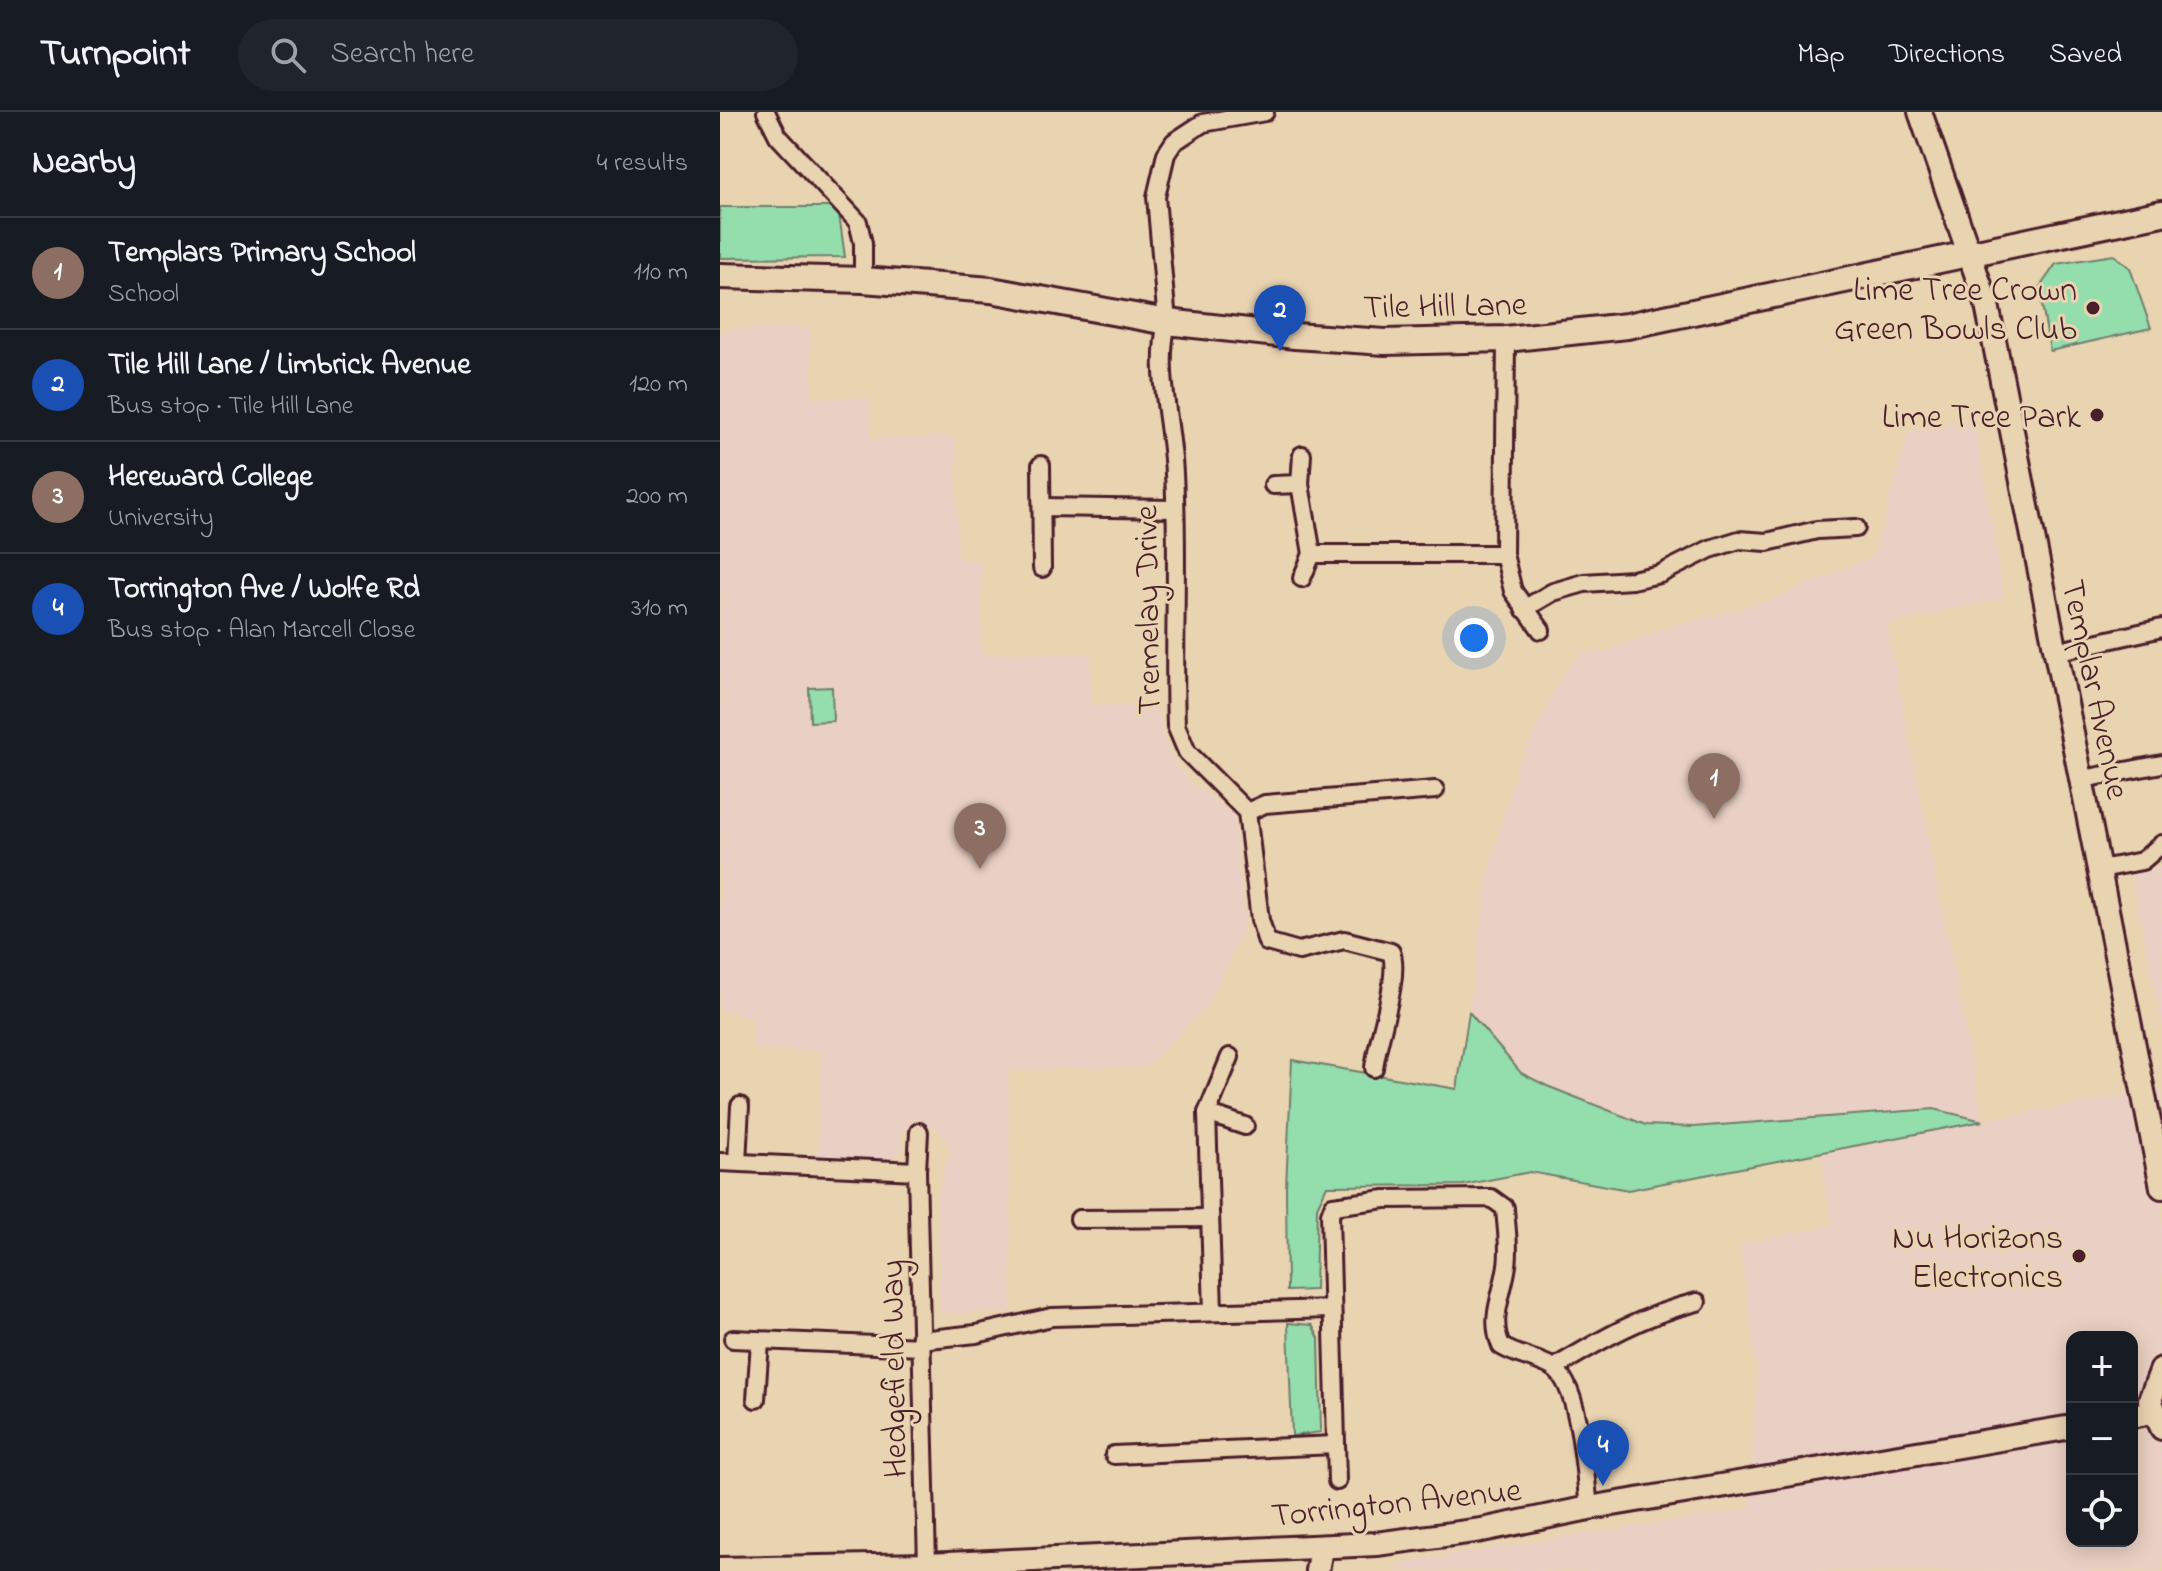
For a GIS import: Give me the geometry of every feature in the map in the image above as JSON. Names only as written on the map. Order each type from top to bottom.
[{"type":"main road","name":"Tile Hill Lane","points":[[720,276],[863,280],[991,290],[1167,322],[1385,342],[1506,339],[1627,326],[2162,213]]},
{"type":"street","points":[[766,112],[778,136],[858,222],[863,243],[863,280]]},
{"type":"street","name":"Tremelay Drive","points":[[1247,812],[1187,752],[1176,726],[1175,509],[1172,440],[1162,383],[1162,343],[1167,322],[1156,197],[1166,154],[1174,142],[1203,123],[1265,112]]},
{"type":"street","name":"Templar Avenue","points":[[1920,112],[1987,305],[2162,1187]]},
{"type":"street","points":[[1506,339],[1504,554],[1513,591],[1541,630]]},
{"type":"street","points":[[1302,455],[1300,484],[1312,554],[1302,578]]},
{"type":"street","points":[[1041,465],[1042,568]]},
{"type":"street","points":[[1273,485],[1300,484]]},
{"type":"street","points":[[1042,507],[1175,509]]},
{"type":"street","points":[[1524,609],[1553,592],[1584,583],[1632,580],[1660,574],[1710,549],[1739,540],[1767,542],[1817,530],[1856,528]]},
{"type":"street","points":[[1312,554],[1504,554]]},
{"type":"street","points":[[2055,652],[2162,628]]},
{"type":"street","points":[[2083,779],[2162,764]]},
{"type":"street","points":[[1374,1068],[1378,1034],[1395,960],[1391,952],[1344,940],[1299,951],[1267,942],[1260,920],[1247,812],[1265,804],[1323,801],[1387,791],[1435,790]]},
{"type":"street","points":[[2101,869],[2142,861],[2162,844]]},
{"type":"street","points":[[1213,1312],[1207,1113],[1230,1057]]},
{"type":"street","points":[[740,1106],[728,1162],[855,1171],[917,1171]]},
{"type":"street","points":[[1207,1113],[1245,1126]]},
{"type":"street","name":"Hedgefield Way","points":[[919,1132],[920,1343],[927,1565]]},
{"type":"street","points":[[1337,1481],[1331,1309],[1330,1214],[1333,1206],[1385,1199],[1491,1198],[1505,1208],[1508,1263],[1495,1310],[1495,1331],[1501,1346],[1554,1368],[1566,1384],[1577,1417],[1589,1508]]},
{"type":"street","points":[[1079,1219],[1210,1218]]},
{"type":"street","points":[[1554,1368],[1622,1327],[1656,1312],[1697,1302]]},
{"type":"street","points":[[733,1339],[760,1342],[920,1343],[1052,1317],[1331,1309]]},
{"type":"street","points":[[756,1399],[760,1342]]},
{"type":"street","points":[[2149,1419],[2151,1390],[2162,1369]]},
{"type":"street","name":"Torrington Avenue","points":[[720,1569],[927,1565],[1321,1548],[1447,1536],[1589,1508],[2066,1428]]},
{"type":"street","points":[[1114,1455],[1335,1445]]},
{"type":"street","points":[[1317,1571],[1321,1548]]},
{"type":"shaded area","points":[[810,328],[812,398],[870,398],[871,438],[955,437],[958,558],[981,561],[982,654],[1091,653],[1091,705],[1157,706],[1167,750],[1190,782],[1234,814],[1245,925],[1209,1004],[1147,1066],[1008,1070],[1012,1311],[940,1314],[937,1195],[950,1149],[937,1128],[901,1129],[901,1152],[890,1160],[818,1156],[821,1051],[754,1049],[751,1016],[720,1012],[720,329]]},
{"type":"shaded area","points":[[1974,418],[2004,598],[1887,624],[1983,1120],[2162,1089],[2162,1571],[1392,1571],[1403,1562],[1749,1509],[1757,1374],[1740,1244],[1832,1225],[1820,1151],[1981,1121],[1934,1109],[1693,1127],[1646,1125],[1547,1086],[1521,1072],[1469,1012],[1489,871],[1517,767],[1564,672],[1581,653],[1607,651],[1653,632],[1771,600],[1874,556],[1909,431]]},
{"type":"shaded area","points":[[2162,867],[2162,1028],[2131,873]]},
{"type":"green space","points":[[720,207],[838,207],[845,257],[720,258]]},
{"type":"green space","name":"Lime Tree Crown Green Bowls Club","points":[[2114,255],[2130,268],[2151,328],[2050,351],[2039,288],[2056,264]]},
{"type":"green space","points":[[832,687],[833,721],[810,722],[809,688]]},
{"type":"green space","points":[[1469,1012],[1521,1073],[1646,1125],[1693,1127],[1934,1109],[1983,1121],[1628,1190],[1530,1172],[1463,1185],[1327,1186],[1317,1207],[1315,1290],[1287,1291],[1286,1187],[1292,1060],[1457,1089]]},
{"type":"green space","points":[[1288,1323],[1312,1325],[1319,1338],[1321,1432],[1292,1436]]},
{"type":"place","name":"Lime Tree Crown Green Bowls Club","points":[[2093,308]]},
{"type":"place","name":"Tile Hill Lane / Limbrick Avenue","points":[[1280,351]]},
{"type":"place","name":"Lime Tree Park","points":[[2097,415]]},
{"type":"place","name":"Templars Primary School","points":[[1714,819]]},
{"type":"place","name":"Hereward College","points":[[980,869]]},
{"type":"place","name":"Nu Horizons Electronics","points":[[2079,1256]]},
{"type":"place","name":"Torrington Ave / Wolfe Rd","points":[[1603,1486]]}]
